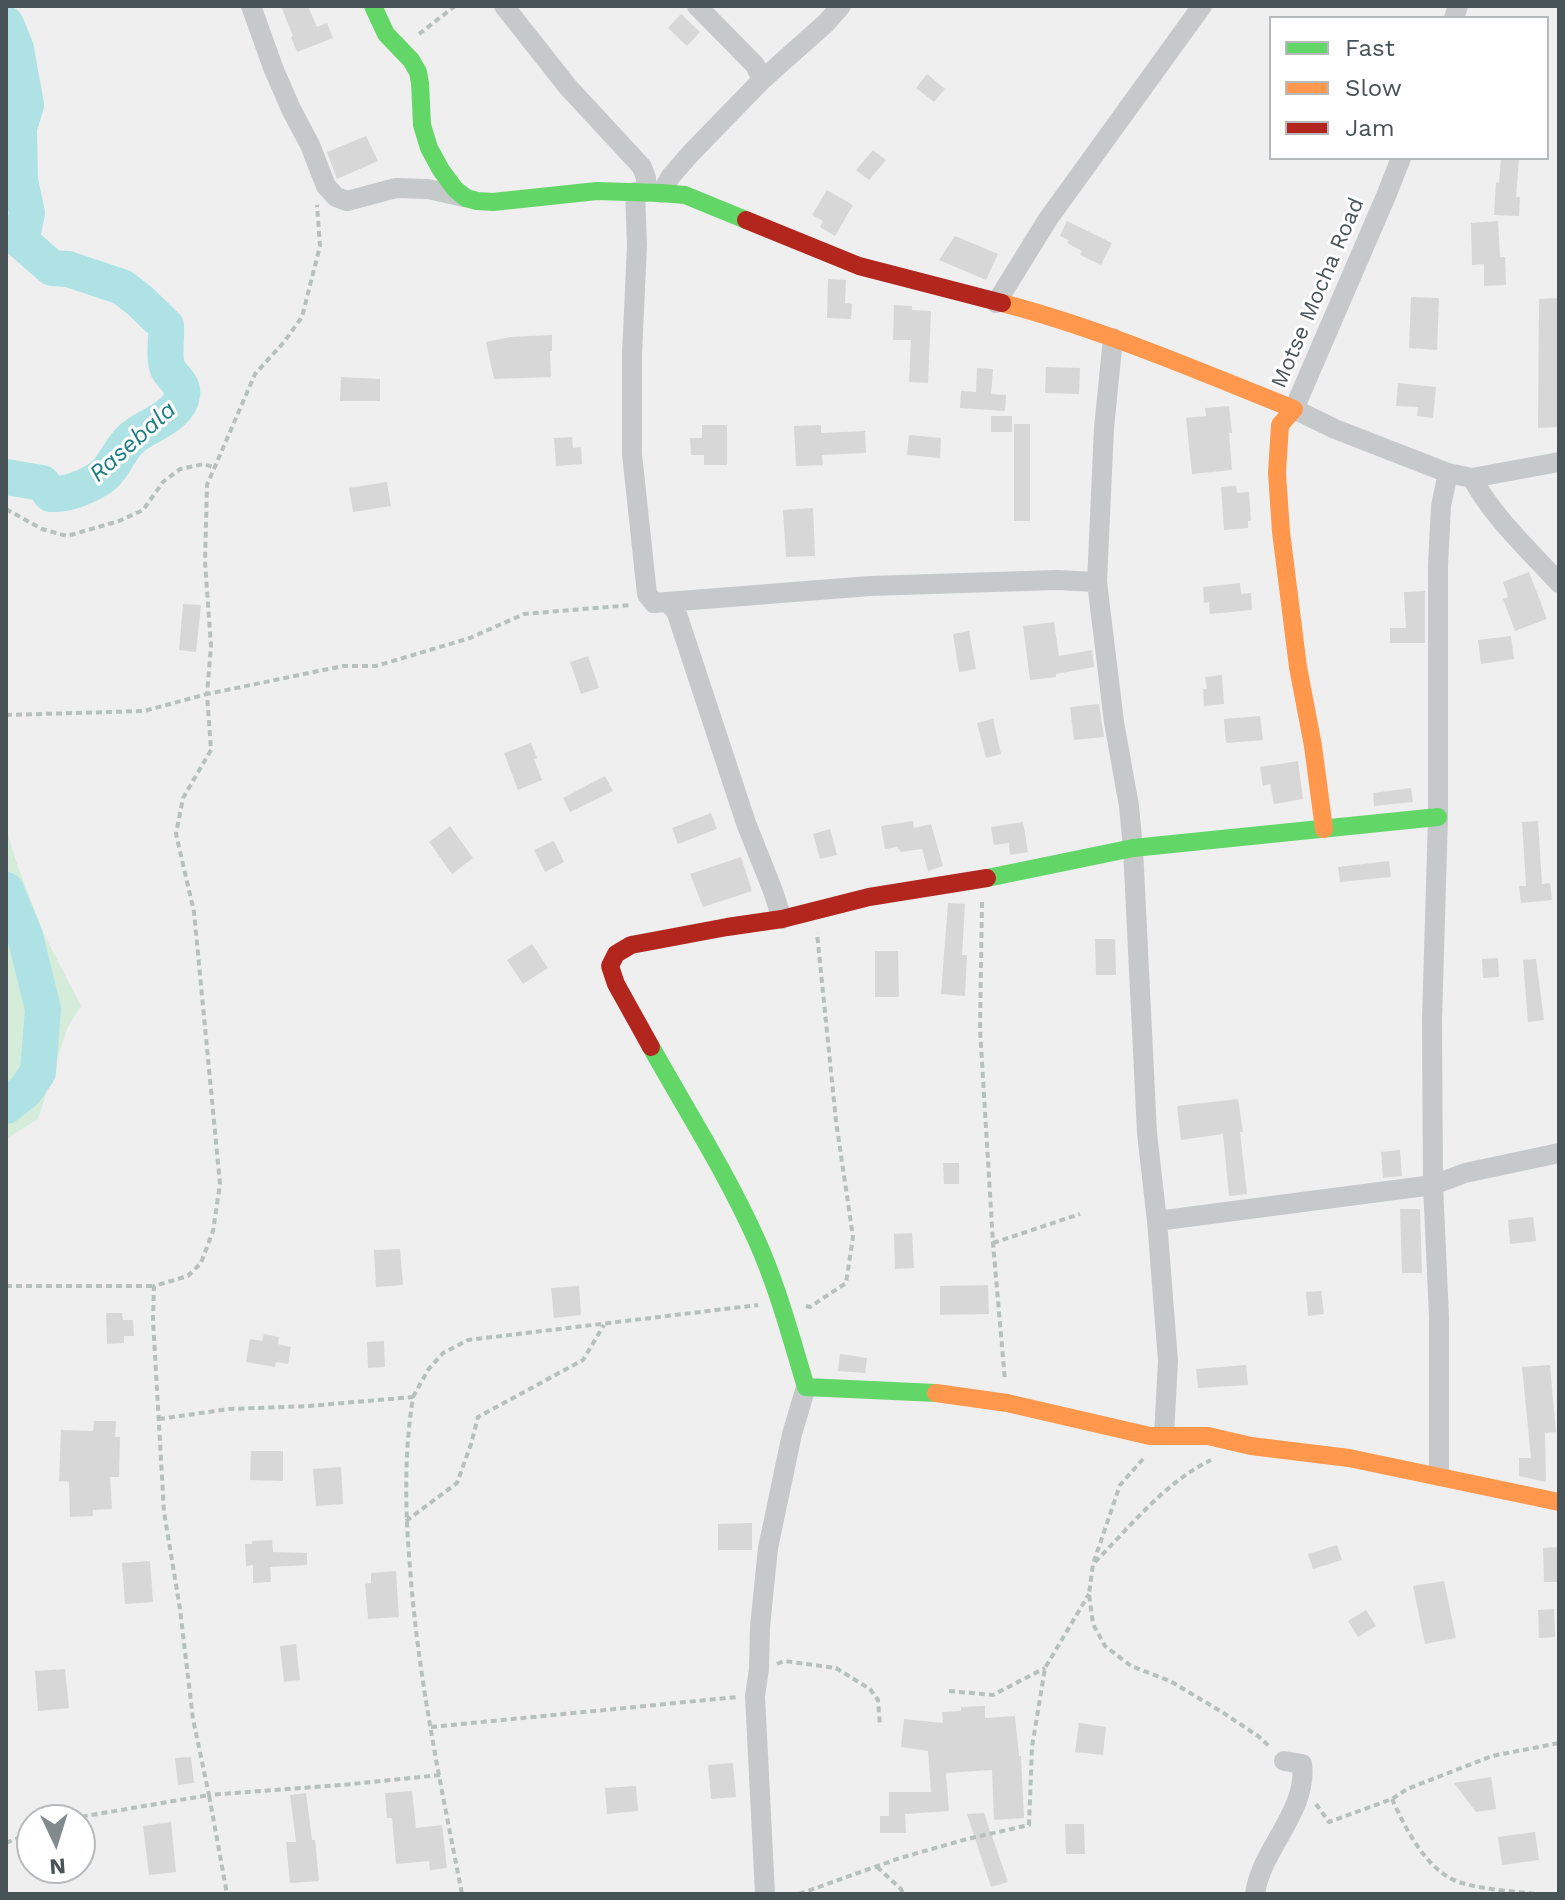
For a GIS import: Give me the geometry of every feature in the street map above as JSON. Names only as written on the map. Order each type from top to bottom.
[{"type":"street","points":[[251,6],[274,70],[326,186],[336,197],[347,201],[396,188],[428,189],[493,202],[597,191],[685,195],[859,266],[1032,311],[1113,338],[1294,409],[1280,425],[1277,473],[1281,532],[1298,667],[1324,829]]},
{"type":"street","points":[[373,6],[387,35],[407,53],[417,69],[422,87],[420,115],[427,143],[444,177],[464,197]]},
{"type":"street","points":[[504,6],[568,87],[642,167],[646,178],[648,192],[637,245],[632,454],[647,594],[676,611],[746,823],[782,919]]},
{"type":"street","points":[[697,6],[755,65],[762,80]]},
{"type":"street","points":[[648,192],[671,176],[762,80],[841,6]]},
{"type":"street","points":[[996,303],[1048,219],[1202,6]]},
{"type":"street","name":"Motse Mocha Road","points":[[1400,160],[1294,409],[1335,429],[1448,473],[1472,478],[1559,462]]},
{"type":"street","points":[[1113,338],[1104,428],[1097,582],[1133,848],[1147,1133],[1168,1361],[1157,1435]]},
{"type":"street","points":[[1439,1476],[1439,1317],[1433,1185],[1432,1020],[1438,817],[1438,565],[1441,506],[1448,473]]},
{"type":"street","points":[[1472,478],[1480,493],[1559,583]]},
{"type":"street","points":[[661,602],[870,586],[1057,580],[1097,582]]},
{"type":"street","points":[[765,1894],[755,1696],[760,1627],[768,1548],[792,1434],[806,1387],[758,1243],[616,984],[610,966],[616,954],[631,945],[782,919],[869,897],[955,884],[1133,848],[1438,817]]},
{"type":"street","points":[[1157,1221],[1433,1185],[1465,1173],[1559,1153]]},
{"type":"street","points":[[806,1387],[932,1393],[1007,1403],[1157,1435],[1208,1436],[1251,1446],[1349,1458],[1559,1502]]},
{"type":"street","points":[[1255,1894],[1292,1811],[1303,1776],[1302,1764],[1284,1761]]},
{"type":"path","points":[[407,53],[419,33],[455,6]]},
{"type":"path","points":[[6,1286],[154,1286],[188,1276],[201,1263],[213,1231],[220,1184],[194,912],[176,834],[183,798],[211,750],[207,694],[211,646],[205,562],[207,485],[255,374],[302,317],[320,246],[317,202],[319,192],[326,186]]},
{"type":"path","points":[[6,509],[42,529],[67,536],[119,521],[143,510],[163,482],[180,469],[204,464],[215,468]]},
{"type":"path","points":[[6,715],[144,711],[207,694],[343,666],[376,666],[470,638],[524,614],[661,602]]},
{"type":"path","points":[[983,877],[980,1029],[993,1243],[1007,1403]]},
{"type":"path","points":[[462,1894],[430,1728],[413,1613],[406,1521],[407,1431],[413,1397],[428,1370],[443,1353],[468,1340],[780,1302],[810,1307],[846,1283],[853,1237],[836,1121],[814,911]]},
{"type":"path","points":[[993,1243],[1080,1214]]},
{"type":"path","points":[[154,1286],[153,1320],[164,1512],[193,1719],[227,1894]]},
{"type":"path","points":[[406,1521],[457,1483],[478,1417],[583,1360],[605,1324]]},
{"type":"path","points":[[159,1419],[229,1409],[413,1397]]},
{"type":"path","points":[[1157,1435],[1145,1457],[1120,1485],[1093,1564],[1089,1594],[1093,1624],[1105,1646],[1131,1666],[1170,1681],[1222,1712],[1258,1736],[1284,1761]]},
{"type":"path","points":[[1093,1564],[1146,1508],[1182,1477],[1220,1456],[1251,1446]]},
{"type":"path","points":[[799,1894],[900,1858],[1029,1825],[1032,1747],[1045,1668],[1089,1594]]},
{"type":"path","points":[[759,1669],[784,1661],[836,1668],[870,1689],[878,1700],[880,1726]]},
{"type":"path","points":[[949,1691],[993,1695],[1045,1668]]},
{"type":"path","points":[[430,1728],[755,1696]]},
{"type":"path","points":[[1311,1798],[1329,1822],[1492,1756],[1559,1743]]},
{"type":"path","points":[[96,1814],[209,1795],[440,1775]]},
{"type":"path","points":[[1392,1799],[1420,1850],[1441,1871],[1459,1883],[1536,1894]]},
{"type":"path","points":[[877,1867],[903,1894]]},
{"type":"green space","points":[[6,828],[44,934],[81,1006],[67,1029],[38,1119],[6,1139]]},
{"type":"building","points":[[281,6],[308,6],[317,27],[327,23],[333,38],[297,52]]},
{"type":"building","points":[[681,14],[700,32],[687,46],[668,28]]},
{"type":"building","points":[[927,74],[945,89],[934,102],[916,88]]},
{"type":"building","points":[[366,136],[378,161],[337,179],[327,152]]},
{"type":"building","points":[[873,150],[886,160],[869,180],[856,170]]},
{"type":"building","points":[[1501,160],[1519,160],[1516,197],[1520,197],[1519,216],[1494,215],[1496,182],[1499,183]]},
{"type":"building","points":[[827,190],[853,205],[835,236],[820,227],[823,221],[812,215]]},
{"type":"building","points":[[1067,221],[1112,243],[1101,265],[1080,255],[1082,251],[1060,236]]},
{"type":"building","points":[[1498,221],[1500,257],[1505,257],[1506,285],[1484,286],[1484,264],[1472,265],[1471,223]]},
{"type":"building","points":[[955,236],[998,254],[986,280],[939,260]]},
{"type":"building","points":[[828,279],[846,280],[845,303],[852,304],[851,319],[827,318]]},
{"type":"building","points":[[1411,297],[1439,298],[1437,350],[1409,348]]},
{"type":"building","points":[[1559,298],[1559,427],[1538,428],[1539,299]]},
{"type":"building","points":[[894,305],[931,311],[928,383],[909,382],[911,340],[893,340]]},
{"type":"building","points":[[552,335],[551,377],[494,379],[486,342],[510,337]]},
{"type":"building","points":[[1046,367],[1080,368],[1079,394],[1045,393]]},
{"type":"building","points":[[977,368],[993,369],[991,394],[1006,395],[1005,411],[960,408],[961,391],[976,392]]},
{"type":"building","points":[[341,377],[380,379],[380,401],[340,401]]},
{"type":"building","points":[[1398,383],[1436,387],[1433,418],[1417,416],[1418,407],[1396,406]]},
{"type":"building","points":[[1229,406],[1232,470],[1192,474],[1186,418],[1206,416],[1205,408]]},
{"type":"building","points":[[991,416],[1012,416],[1012,432],[991,432]]},
{"type":"building","points":[[1014,424],[1030,424],[1030,521],[1014,521]]},
{"type":"building","points":[[702,425],[727,425],[727,465],[704,465],[704,455],[691,455],[690,438],[702,438]]},
{"type":"building","points":[[821,425],[821,433],[865,431],[866,453],[822,455],[823,465],[796,466],[794,426]]},
{"type":"building","points":[[909,435],[941,438],[940,458],[907,455]]},
{"type":"building","points":[[572,437],[573,448],[581,447],[582,464],[556,466],[554,438]]},
{"type":"building","points":[[387,482],[391,506],[353,512],[349,488]]},
{"type":"building","points":[[1236,486],[1237,493],[1249,492],[1251,521],[1248,521],[1248,528],[1224,530],[1221,487]]},
{"type":"building","points":[[813,508],[815,556],[786,557],[783,510]]},
{"type":"building","points":[[1529,572],[1547,619],[1515,631],[1503,599],[1508,597],[1503,582]]},
{"type":"building","points":[[1240,583],[1241,594],[1251,593],[1252,610],[1210,614],[1209,602],[1204,603],[1203,587]]},
{"type":"building","points":[[1425,591],[1425,643],[1390,643],[1390,628],[1406,628],[1404,592]]},
{"type":"building","points":[[183,604],[201,605],[196,652],[179,650]]},
{"type":"building","points":[[1054,622],[1059,656],[1092,650],[1094,667],[1030,680],[1023,626]]},
{"type":"building","points":[[969,631],[976,669],[959,672],[953,634]]},
{"type":"building","points":[[1511,636],[1514,659],[1481,664],[1478,640]]},
{"type":"building","points":[[588,656],[599,688],[581,694],[570,662]]},
{"type":"building","points":[[1222,675],[1224,704],[1204,706],[1203,689],[1207,689],[1205,677]]},
{"type":"building","points":[[1099,704],[1104,737],[1074,740],[1070,707]]},
{"type":"building","points":[[1260,716],[1263,740],[1226,743],[1224,719]]},
{"type":"building","points":[[993,719],[1001,754],[986,758],[977,723]]},
{"type":"building","points":[[531,743],[542,780],[518,790],[504,753]]},
{"type":"building","points":[[1298,761],[1303,799],[1274,804],[1270,784],[1263,786],[1260,767]]},
{"type":"building","points":[[605,776],[613,791],[570,812],[563,798]]},
{"type":"building","points":[[1411,788],[1413,802],[1374,806],[1373,793]]},
{"type":"building","points":[[711,813],[717,829],[678,844],[672,828]]},
{"type":"building","points":[[913,821],[914,828],[931,824],[943,866],[928,871],[922,849],[901,852],[897,847],[885,849],[881,826]]},
{"type":"building","points":[[1538,821],[1542,884],[1550,883],[1552,900],[1521,903],[1519,886],[1526,886],[1522,822]]},
{"type":"building","points":[[1023,822],[1028,852],[1010,855],[1009,843],[994,845],[991,827]]},
{"type":"building","points":[[450,826],[473,858],[452,874],[429,842]]},
{"type":"building","points":[[830,829],[837,855],[820,859],[813,834]]},
{"type":"building","points":[[554,841],[564,862],[545,872],[534,850]]},
{"type":"building","points":[[741,857],[752,891],[703,907],[690,874]]},
{"type":"building","points":[[1389,861],[1391,877],[1340,882],[1338,867]]},
{"type":"building","points":[[948,903],[965,904],[962,955],[967,955],[965,996],[941,994]]},
{"type":"building","points":[[1095,939],[1115,939],[1116,975],[1096,975]]},
{"type":"building","points":[[532,944],[548,968],[523,984],[507,960]]},
{"type":"building","points":[[875,951],[898,951],[899,997],[875,997]]},
{"type":"building","points":[[1498,958],[1499,977],[1483,978],[1482,959]]},
{"type":"building","points":[[1536,959],[1544,1020],[1528,1022],[1523,960]]},
{"type":"building","points":[[1238,1099],[1247,1194],[1229,1196],[1223,1134],[1181,1140],[1177,1106]]},
{"type":"building","points":[[1400,1150],[1402,1176],[1383,1178],[1381,1152]]},
{"type":"building","points":[[943,1163],[959,1163],[959,1184],[944,1184]]},
{"type":"building","points":[[1400,1209],[1420,1209],[1422,1273],[1402,1273]]},
{"type":"building","points":[[1533,1217],[1536,1241],[1510,1244],[1508,1220]]},
{"type":"building","points":[[912,1233],[914,1268],[895,1269],[894,1234]]},
{"type":"building","points":[[400,1249],[403,1285],[376,1287],[374,1250]]},
{"type":"building","points":[[988,1285],[989,1314],[940,1315],[940,1286]]},
{"type":"building","points":[[579,1286],[581,1315],[554,1318],[551,1288]]},
{"type":"building","points":[[1321,1291],[1324,1314],[1308,1316],[1306,1292]]},
{"type":"building","points":[[106,1313],[122,1313],[123,1320],[133,1320],[134,1336],[124,1336],[124,1343],[107,1344]]},
{"type":"building","points":[[264,1334],[279,1337],[278,1344],[291,1347],[288,1364],[276,1362],[275,1367],[246,1362],[250,1339],[262,1341]]},
{"type":"building","points":[[384,1341],[385,1367],[368,1368],[367,1342]]},
{"type":"building","points":[[840,1354],[867,1358],[865,1373],[838,1371]]},
{"type":"building","points":[[1246,1365],[1248,1385],[1198,1388],[1196,1369]]},
{"type":"building","points":[[1550,1365],[1556,1432],[1545,1433],[1546,1482],[1519,1476],[1519,1458],[1531,1458],[1522,1367]]},
{"type":"building","points":[[94,1421],[116,1421],[115,1437],[120,1437],[119,1477],[110,1477],[112,1509],[93,1510],[93,1516],[70,1517],[69,1482],[59,1481],[61,1430],[93,1431]]},
{"type":"building","points":[[251,1451],[283,1451],[283,1481],[250,1480]]},
{"type":"building","points":[[341,1467],[343,1504],[316,1506],[313,1469]]},
{"type":"building","points":[[752,1523],[752,1550],[718,1550],[718,1524]]},
{"type":"building","points":[[272,1540],[273,1552],[307,1553],[307,1565],[270,1567],[271,1582],[253,1583],[253,1565],[246,1566],[245,1544]]},
{"type":"building","points":[[1337,1545],[1342,1560],[1313,1569],[1308,1554]]},
{"type":"building","points":[[1559,1547],[1559,1582],[1544,1582],[1543,1548]]},
{"type":"building","points":[[150,1561],[153,1602],[125,1604],[122,1563]]},
{"type":"building","points":[[396,1571],[399,1617],[368,1619],[365,1584],[371,1583],[371,1573]]},
{"type":"building","points":[[1444,1581],[1456,1638],[1425,1644],[1413,1586]]},
{"type":"building","points":[[1554,1609],[1555,1637],[1539,1638],[1538,1610]]},
{"type":"building","points":[[1366,1610],[1376,1626],[1358,1637],[1348,1621]]},
{"type":"building","points":[[296,1644],[300,1680],[284,1682],[280,1646]]},
{"type":"building","points":[[65,1669],[69,1708],[38,1711],[35,1671]]},
{"type":"building","points":[[985,1706],[985,1718],[1015,1716],[1021,1756],[1024,1818],[994,1820],[992,1770],[946,1773],[949,1811],[905,1814],[906,1833],[880,1833],[880,1816],[889,1816],[889,1792],[931,1792],[928,1751],[901,1747],[904,1719],[943,1723],[942,1712]]},
{"type":"building","points":[[1079,1723],[1106,1727],[1103,1755],[1075,1752]]},
{"type":"building","points":[[191,1757],[194,1783],[178,1785],[175,1758]]},
{"type":"building","points":[[733,1763],[736,1797],[711,1799],[708,1765]]},
{"type":"building","points":[[1491,1777],[1496,1809],[1476,1812],[1454,1783]]},
{"type":"building","points":[[636,1786],[638,1811],[607,1814],[605,1788]]},
{"type":"building","points":[[412,1791],[416,1828],[442,1825],[447,1868],[430,1870],[429,1861],[396,1864],[392,1818],[387,1818],[385,1793]]},
{"type":"building","points":[[306,1793],[319,1881],[290,1883],[286,1842],[296,1842],[290,1795]]},
{"type":"building","points":[[984,1813],[1008,1882],[991,1887],[967,1814]]},
{"type":"building","points":[[171,1822],[176,1872],[149,1875],[143,1826]]},
{"type":"building","points":[[1065,1824],[1084,1824],[1085,1854],[1066,1854]]},
{"type":"building","points":[[1535,1832],[1539,1860],[1502,1865],[1498,1837]]},
{"type":"waterway","name":"Rasebala","points":[[6,24],[16,49],[26,105],[19,128],[20,180],[27,213],[21,241],[52,268],[68,269],[122,287],[139,300],[166,326],[168,369],[182,391],[180,403],[175,409],[132,438],[108,471],[86,486],[51,494],[42,483],[6,477]]},
{"type":"waterway","name":"Rasebala","points":[[6,890],[25,936],[43,1009],[38,1072],[25,1091],[6,1106]]},
{"type":"traffic: fast","points":[[373,6],[386,34],[418,72],[422,125],[429,148],[455,189],[466,198],[493,202],[597,191],[661,193],[685,195],[746,220]]},
{"type":"traffic: fast","points":[[987,878],[1133,848],[1438,817]]},
{"type":"traffic: fast","points":[[651,1047],[720,1167],[757,1241],[778,1295],[806,1387],[936,1393]]},
{"type":"traffic: slow","points":[[1002,303],[1113,338],[1294,409],[1280,425],[1277,473],[1281,532],[1298,667],[1324,829]]},
{"type":"traffic: slow","points":[[936,1393],[1007,1403],[1150,1436],[1208,1436],[1251,1446],[1349,1458],[1559,1502]]},
{"type":"traffic: jam","points":[[746,220],[859,266],[1002,303]]},
{"type":"traffic: jam","points":[[651,1047],[616,984],[610,966],[616,954],[631,945],[782,919],[869,897],[987,878]]}]
